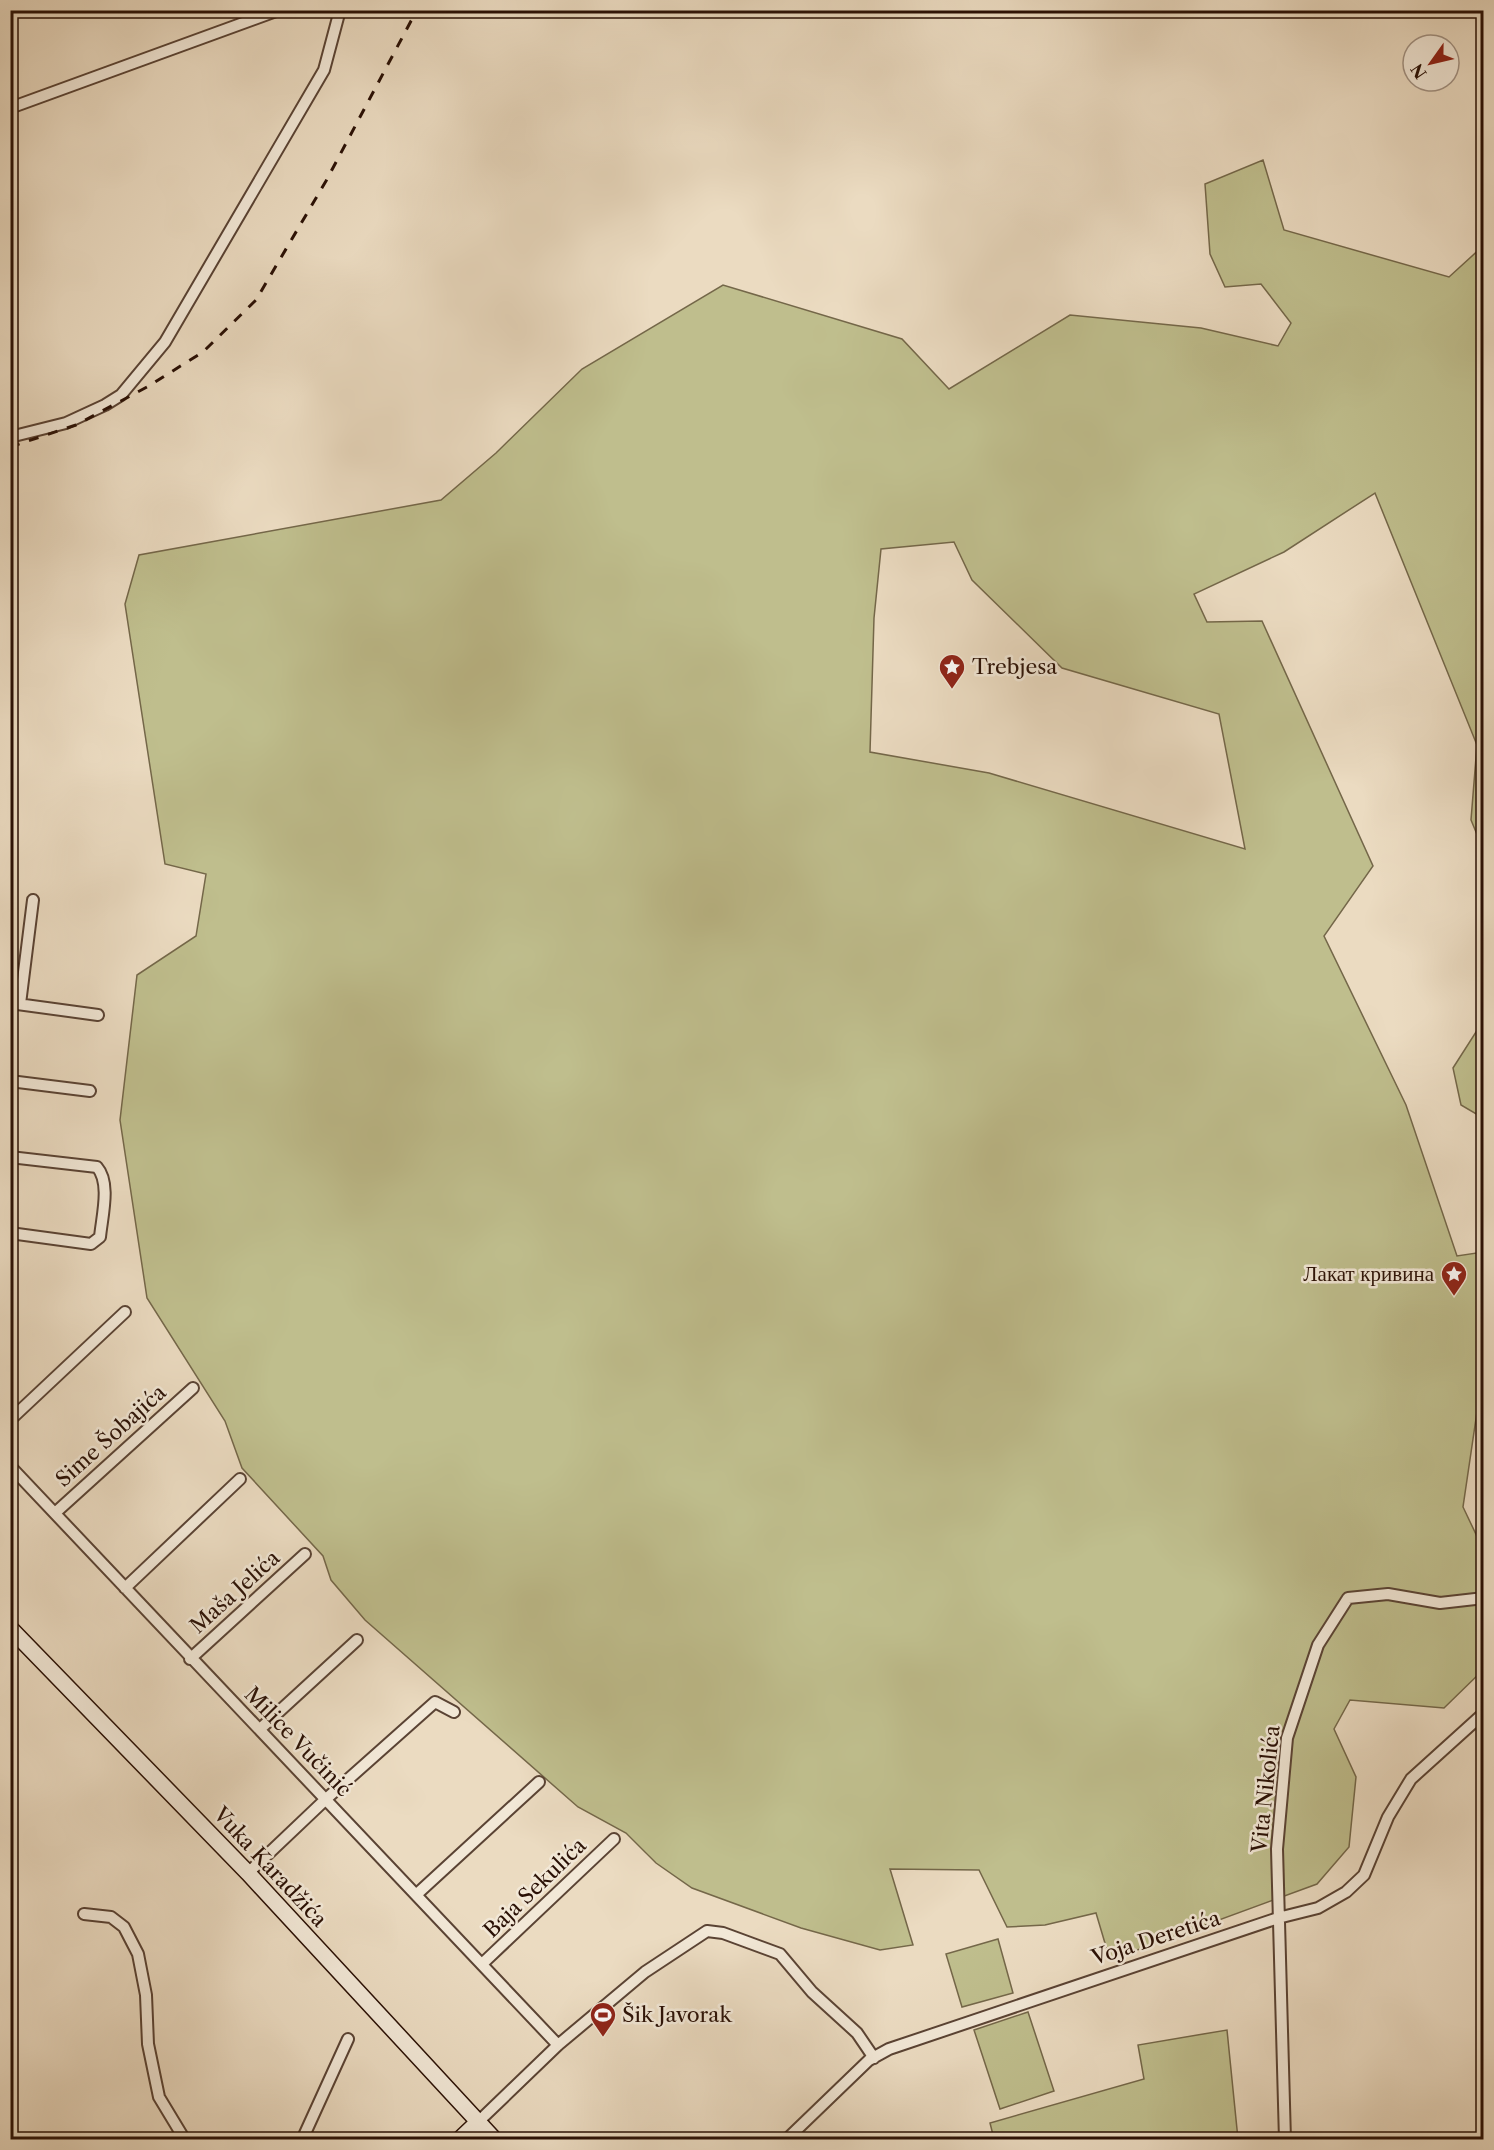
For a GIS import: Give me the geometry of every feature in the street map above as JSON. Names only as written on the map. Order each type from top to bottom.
[{"type":"street","points":[[10,108],[279,10]]},
{"type":"street","points":[[10,437],[66,423],[105,405],[121,394],[165,342],[324,70],[340,10]]},
{"type":"street","points":[[33,900],[15,1004],[98,1016]]},
{"type":"street","points":[[10,1081],[90,1091]]},
{"type":"street","points":[[10,1157],[97,1167],[104,1174],[100,1237],[97,1242],[91,1244],[10,1233]]},
{"type":"street","points":[[10,1420],[125,1312]]},
{"type":"street","name":"Sime Šobajića","points":[[55,1513],[193,1388]]},
{"type":"street","name":"Milice Vučinić","points":[[10,1466],[190,1659],[260,1729],[558,2045]]},
{"type":"street","points":[[125,1588],[240,1479]]},
{"type":"street","name":"Maša Jelića","points":[[190,1659],[305,1554]]},
{"type":"street","name":"Vita Nikolića","points":[[1278,1918],[1277,1849],[1287,1738],[1318,1645],[1342,1607],[1348,1598],[1388,1594],[1440,1603],[1484,1598]]},
{"type":"street","name":"Vuka Karadžića","points":[[10,1628],[248,1873],[495,2139]]},
{"type":"street","points":[[260,1729],[357,1640]]},
{"type":"street","points":[[248,1873],[326,1799],[435,1702],[454,1712]]},
{"type":"street","name":"Voja Deretića","points":[[786,2139],[874,2058],[889,2049],[951,2026],[1278,1918],[1318,1908],[1346,1892],[1365,1875],[1388,1817],[1411,1779],[1484,1713]]},
{"type":"street","points":[[417,1894],[539,1782]]},
{"type":"street","name":"Baja Sekulića","points":[[482,1964],[614,1839]]},
{"type":"street","points":[[84,1914],[111,1917],[124,1927],[138,1954],[146,1995],[148,2044],[159,2097],[185,2139]]},
{"type":"street","points":[[1278,1918],[1285,2139]]},
{"type":"street","points":[[459,2139],[558,2045],[645,1972],[707,1931],[716,1931],[780,1954],[812,1992],[857,2033],[874,2058]]},
{"type":"street","points":[[302,2139],[348,2039]]},
{"type":"shaded area","points":[[1263,160],[1284,230],[1449,277],[1483,246],[1483,849],[1471,820],[1477,745],[1375,493],[1284,552],[1194,594],[1207,622],[1262,621],[1373,866],[1324,936],[1406,1105],[1457,1256],[1483,1252],[1483,1371],[1463,1507],[1483,1549],[1483,1670],[1444,1708],[1350,1700],[1334,1729],[1356,1777],[1349,1847],[1317,1884],[1110,1960],[1096,1913],[1045,1925],[1007,1927],[979,1870],[890,1869],[913,1945],[880,1950],[801,1928],[692,1888],[656,1863],[626,1833],[578,1807],[365,1620],[331,1580],[323,1556],[242,1468],[225,1421],[147,1298],[120,1120],[137,975],[196,936],[206,874],[165,864],[125,604],[139,555],[441,500],[496,453],[582,369],[723,285],[902,339],[949,389],[1070,315],[1201,328],[1278,346],[1291,323],[1261,284],[1225,287],[1210,254],[1205,184]],"holes":[[[954,542],[972,580],[1062,668],[1219,714],[1245,849],[989,773],[870,752],[874,618],[881,549]]]},
{"type":"shaded area","points":[[1483,1021],[1483,1118],[1461,1105],[1453,1068]]},
{"type":"shaded area","points":[[998,1939],[1013,1993],[962,2007],[946,1954]]},
{"type":"shaded area","points":[[1028,2012],[1054,2091],[1000,2109],[974,2030]]},
{"type":"shaded area","points":[[1227,2030],[1238,2139],[994,2139],[990,2123],[1144,2079],[1138,2045]]},
{"type":"railway","points":[[10,447],[76,425],[147,387],[203,352],[256,300],[326,181],[419,10]]},
{"type":"place","name":"Trebjesa","points":[[952,690]]},
{"type":"place","name":"Лакат кривина","points":[[1454,1297]]},
{"type":"place","name":"Šik Javorak","points":[[603,2038]]}]
